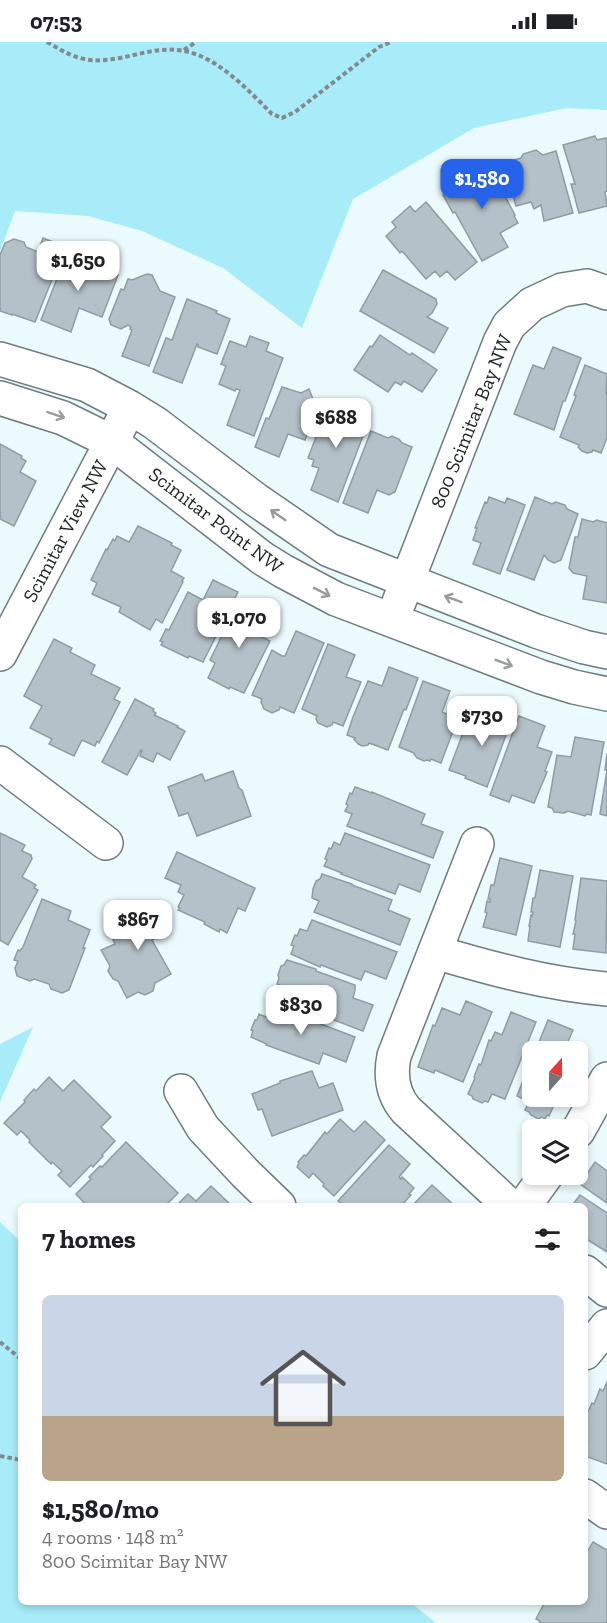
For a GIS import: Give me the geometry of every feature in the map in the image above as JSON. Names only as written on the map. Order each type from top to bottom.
[{"type":"street","name":"800 Scimitar Bay NW","points":[[392,621],[500,342],[509,325],[532,304],[562,291],[587,286],[607,292]]},
{"type":"street","name":"Scimitar Point NW","points":[[0,359],[87,385],[129,407],[155,423],[255,499],[322,545],[349,559],[536,631],[607,652]]},
{"type":"street","name":"Scimitar Point NW","points":[[0,398],[63,418],[112,442],[262,558],[283,572],[336,599],[541,678],[607,694]]},
{"type":"street","name":"Scimitar View NW","points":[[0,654],[129,407]]},
{"type":"street","points":[[0,763],[106,843]]},
{"type":"street","points":[[477,844],[394,1056],[393,1084],[400,1103],[406,1110],[507,1203]]},
{"type":"street","points":[[435,952],[526,978],[578,987],[607,989]]},
{"type":"street","points":[[585,1119],[607,1079]]},
{"type":"street","points":[[181,1091],[203,1128],[276,1203]]},
{"type":"street","points":[[526,1203],[539,1185]]},
{"type":"street","points":[[588,1274],[607,1290]]},
{"type":"street","points":[[588,1349],[607,1326]]},
{"type":"street","points":[[588,1498],[607,1512]]},
{"type":"path","points":[[47,42],[71,55],[86,59],[104,60],[154,51],[183,51],[223,69],[272,114],[282,118],[296,112],[379,47],[391,42]]},
{"type":"path","points":[[183,51],[196,42]]},
{"type":"path","points":[[0,1342],[18,1357]]},
{"type":"path","points":[[0,1456],[18,1460]]},
{"type":"shaded area","points":[[0,42],[607,42],[607,110],[567,108],[474,128],[353,199],[302,328],[223,268],[142,231],[88,216],[15,211],[0,251]]},
{"type":"shaded area","points":[[33,1027],[0,1102],[0,1044]]},
{"type":"shaded area","points":[[0,1222],[18,1239],[18,1605],[414,1605],[436,1623],[0,1623]]},
{"type":"building","points":[[595,136],[597,140],[606,138],[607,141],[607,191],[605,192],[607,206],[579,213],[571,184],[575,184],[563,145]]},
{"type":"building","points":[[536,150],[543,155],[556,151],[573,213],[544,221],[541,205],[534,209],[531,202],[516,206],[504,163]]},
{"type":"building","points":[[486,161],[518,223],[500,233],[508,247],[482,261],[443,195],[454,189],[455,183],[469,175],[471,170]]},
{"type":"building","points":[[426,202],[477,262],[455,280],[447,271],[440,277],[435,271],[426,279],[386,236],[396,227],[392,222],[410,206],[415,212]]},
{"type":"building","points":[[43,238],[65,247],[35,322],[0,311],[0,255],[5,243],[14,239],[24,242],[26,247],[38,252]]},
{"type":"building","points":[[66,255],[98,265],[97,267],[118,275],[102,317],[79,308],[71,332],[41,320]]},
{"type":"building","points":[[383,270],[436,299],[437,304],[427,317],[448,328],[434,353],[360,311]]},
{"type":"building","points":[[147,274],[152,275],[160,291],[175,297],[149,366],[122,356],[132,330],[131,327],[128,325],[121,329],[111,325],[109,319],[121,289],[124,290],[128,279],[132,280]]},
{"type":"building","points":[[187,299],[230,319],[217,354],[198,347],[197,344],[182,383],[153,372],[166,338],[172,340]]},
{"type":"building","points":[[380,335],[437,370],[422,392],[404,381],[401,385],[395,382],[388,392],[354,370]]},
{"type":"building","points":[[250,336],[269,343],[266,351],[283,358],[254,436],[227,425],[240,390],[235,391],[219,384],[226,366],[221,364],[230,341],[246,347]]},
{"type":"building","points":[[553,347],[581,358],[554,430],[514,414],[533,365],[544,369]]},
{"type":"building","points":[[585,365],[607,374],[607,438],[601,453],[593,450],[587,453],[578,447],[579,445],[560,437]]},
{"type":"building","points":[[282,387],[301,393],[309,389],[313,399],[320,402],[305,440],[288,434],[279,457],[255,447],[266,418],[269,419]]},
{"type":"building","points":[[330,401],[354,409],[355,414],[369,420],[338,502],[311,490],[319,468],[312,466],[314,460],[308,458],[321,424],[319,421],[322,413],[325,412]]},
{"type":"building","points":[[371,431],[388,438],[392,436],[412,447],[395,492],[389,495],[377,490],[368,513],[343,503]]},
{"type":"building","points":[[0,444],[22,456],[21,458],[26,461],[20,472],[36,481],[14,526],[0,519]]},
{"type":"building","points":[[489,497],[505,503],[507,498],[525,505],[500,574],[473,564],[481,543],[473,540],[477,528],[475,528]]},
{"type":"building","points":[[535,497],[552,504],[556,502],[565,505],[567,509],[578,514],[561,560],[554,563],[544,555],[534,580],[507,570]]},
{"type":"building","points":[[582,519],[607,523],[607,603],[583,599],[587,576],[573,573],[569,568],[575,537],[578,537]]},
{"type":"building","points":[[138,526],[181,550],[171,571],[184,578],[183,582],[162,623],[156,619],[150,630],[119,612],[121,607],[92,594],[97,583],[91,580],[106,549],[117,536],[129,542]]},
{"type":"building","points":[[213,580],[238,592],[203,662],[189,656],[188,658],[161,645],[163,642],[160,641],[166,629],[169,630],[188,592],[203,600]]},
{"type":"building","points":[[240,599],[266,612],[256,634],[270,641],[244,693],[230,687],[229,689],[208,678],[215,663],[210,660]]},
{"type":"building","points":[[296,631],[324,643],[294,713],[280,707],[272,713],[264,709],[262,699],[252,695],[272,650],[285,656]]},
{"type":"building","points":[[54,639],[72,648],[70,652],[95,665],[91,674],[120,688],[114,699],[120,702],[99,743],[97,741],[95,746],[82,740],[74,756],[49,744],[52,739],[30,728],[42,706],[24,696]]},
{"type":"building","points":[[328,644],[355,655],[346,677],[361,682],[343,726],[333,722],[327,727],[318,723],[317,716],[302,709]]},
{"type":"building","points":[[389,667],[418,678],[388,750],[369,743],[362,746],[355,738],[347,735],[353,717],[368,681],[382,686]]},
{"type":"building","points":[[423,681],[450,691],[442,712],[454,717],[458,724],[441,763],[431,759],[424,761],[417,758],[414,753],[399,747]]},
{"type":"building","points":[[135,699],[154,709],[156,713],[154,715],[185,731],[170,760],[157,753],[153,762],[140,756],[141,750],[127,775],[102,762]]},
{"type":"building","points":[[486,705],[513,716],[487,787],[449,770],[466,725],[478,729]]},
{"type":"building","points":[[519,716],[545,726],[537,747],[552,752],[545,771],[547,772],[534,803],[512,795],[509,802],[490,795]]},
{"type":"building","points":[[575,737],[604,742],[591,815],[585,816],[568,811],[554,812],[548,807],[557,755],[571,757]]},
{"type":"building","points":[[607,770],[607,816],[600,814]]},
{"type":"building","points":[[233,771],[251,816],[197,836],[188,813],[179,816],[168,787],[202,774],[205,781]]},
{"type":"building","points":[[355,787],[425,814],[421,824],[443,832],[433,858],[347,826],[352,814],[345,811],[348,805],[346,804]]},
{"type":"building","points":[[0,833],[25,845],[22,851],[31,855],[32,859],[22,877],[36,885],[34,888],[38,890],[8,945],[0,940]]},
{"type":"building","points":[[345,833],[430,865],[420,892],[399,884],[395,894],[324,866],[329,848],[331,849],[334,842],[340,845]]},
{"type":"building","points":[[177,852],[255,888],[245,911],[238,908],[227,933],[220,929],[219,932],[204,924],[205,922],[178,910],[184,895],[178,892],[181,885],[165,878]]},
{"type":"building","points":[[500,858],[532,866],[516,935],[483,927],[487,913],[485,912],[487,901],[490,902],[488,899],[491,885],[494,885]]},
{"type":"building","points":[[540,870],[573,876],[560,947],[528,941],[533,898],[535,898]]},
{"type":"building","points":[[322,874],[392,900],[388,910],[410,919],[400,945],[314,912],[319,901],[312,898],[313,889]]},
{"type":"building","points":[[581,878],[607,881],[606,953],[573,949]]},
{"type":"building","points":[[42,899],[71,911],[68,920],[90,930],[69,990],[62,993],[51,989],[49,984],[17,976],[15,968],[18,961],[14,960],[18,950],[20,951],[23,947]]},
{"type":"building","points":[[152,901],[168,931],[152,940],[171,974],[155,983],[153,991],[145,995],[138,992],[127,998],[118,981],[113,979],[108,971],[110,966],[101,950],[115,944],[113,940],[121,936],[113,921]]},
{"type":"building","points":[[312,920],[397,952],[386,979],[365,971],[361,980],[321,965],[320,967],[291,954],[294,946],[291,945],[295,935],[297,936],[300,929],[307,931]]},
{"type":"building","points":[[287,960],[355,985],[353,998],[373,1005],[363,1031],[279,999],[283,987],[277,984],[278,975],[281,966]]},
{"type":"building","points":[[466,1001],[492,1012],[463,1082],[435,1070],[434,1073],[418,1067],[433,1025],[435,1026],[442,1008],[460,1015]]},
{"type":"building","points":[[271,1005],[355,1037],[346,1062],[323,1053],[319,1064],[266,1045],[251,1037],[255,1020],[259,1014],[266,1017]]},
{"type":"building","points":[[511,1012],[536,1022],[528,1041],[522,1041],[522,1057],[505,1099],[492,1094],[488,1102],[482,1103],[468,1094],[489,1040],[491,1041],[495,1032],[502,1035]]},
{"type":"building","points":[[548,1020],[573,1030],[568,1041],[539,1041]]},
{"type":"building","points":[[312,1071],[319,1088],[333,1083],[343,1110],[272,1136],[262,1109],[258,1110],[252,1094],[280,1083],[280,1081]]},
{"type":"building","points":[[49,1077],[63,1091],[74,1080],[111,1117],[101,1127],[115,1141],[93,1167],[91,1165],[70,1187],[58,1175],[62,1171],[52,1162],[51,1164],[21,1131],[17,1135],[4,1123],[25,1102],[24,1100],[34,1089],[36,1091]]},
{"type":"building","points":[[522,1083],[522,1098],[517,1096]]},
{"type":"building","points":[[526,1107],[553,1107],[545,1119],[542,1117],[538,1119],[525,1110]]},
{"type":"building","points":[[340,1119],[354,1132],[365,1121],[385,1140],[334,1196],[313,1173],[309,1178],[297,1167],[304,1155],[306,1156],[325,1132],[327,1134]]},
{"type":"building","points":[[126,1142],[178,1193],[168,1203],[84,1203],[76,1194],[91,1179],[89,1177],[100,1166],[102,1167]]},
{"type":"building","points":[[389,1145],[410,1164],[399,1177],[414,1188],[404,1203],[340,1203],[338,1201]]},
{"type":"building","points":[[595,1162],[607,1171],[607,1203],[581,1185],[588,1185],[588,1172]]},
{"type":"building","points":[[432,1185],[452,1203],[415,1203]]},
{"type":"building","points":[[211,1186],[229,1203],[179,1203],[188,1194],[196,1201]]},
{"type":"building","points":[[580,1195],[607,1213],[607,1252],[588,1240],[588,1203],[574,1203]]},
{"type":"building","points":[[607,1382],[607,1464],[588,1457],[588,1412],[600,1389],[603,1391]]},
{"type":"building","points":[[593,1542],[607,1550],[607,1623],[539,1623],[540,1621],[536,1619],[543,1605],[588,1605],[588,1551]]}]
